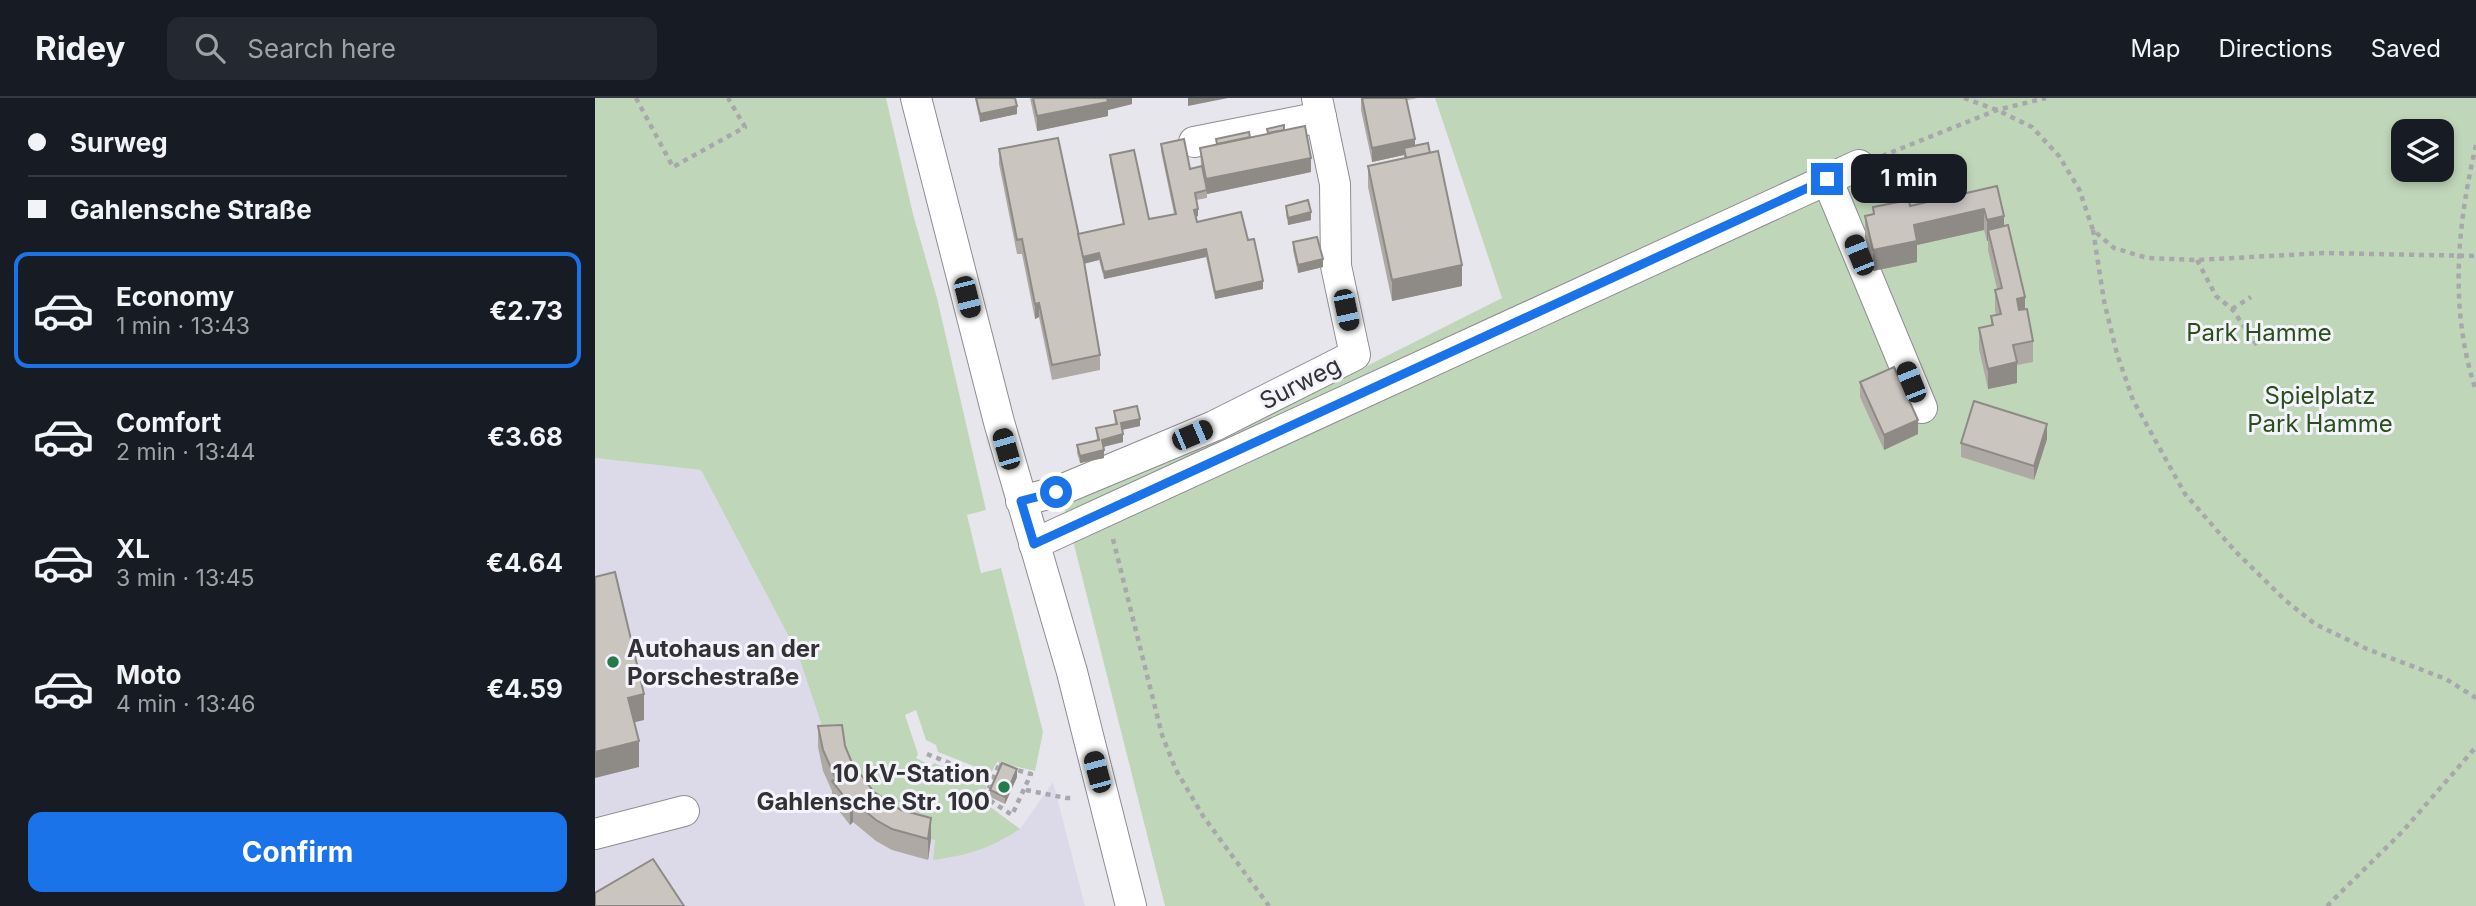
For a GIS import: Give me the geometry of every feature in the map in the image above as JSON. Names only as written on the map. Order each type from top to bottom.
[{"type":"street","points":[[916,98],[999,422],[1068,660],[1131,906]]},
{"type":"street","name":"Surweg","points":[[1021,501],[1056,492],[1214,426],[1356,355],[1336,266],[1335,184],[1319,108],[1194,142]]},
{"type":"street","points":[[1034,544],[1859,165]]},
{"type":"street","points":[[1827,179],[1922,408]]},
{"type":"street","points":[[595,834],[684,811]]},
{"type":"path","points":[[636,98],[673,167],[745,127],[728,98]]},
{"type":"path","points":[[1964,98],[2032,127],[2059,156],[2079,189],[2093,230],[2104,301],[2117,354],[2133,400],[2185,494],[2236,552],[2285,600],[2315,624],[2367,649],[2446,678],[2476,698]]},
{"type":"path","points":[[1859,165],[1997,110],[2046,98]]},
{"type":"path","points":[[2476,145],[2457,256],[2462,326],[2476,391]]},
{"type":"path","points":[[2093,230],[2114,248],[2147,258],[2197,260],[2323,253],[2476,256]]},
{"type":"path","points":[[2197,260],[2217,296],[2232,309],[2256,345]]},
{"type":"path","points":[[2232,309],[2251,297]]},
{"type":"path","points":[[1106,511],[1162,735],[1176,770],[1203,816],[1269,906]]},
{"type":"path","points":[[2327,906],[2402,832],[2476,747]]},
{"type":"path","points":[[927,754],[992,780]]},
{"type":"path","points":[[999,765],[1031,774],[1025,790],[1013,815],[985,797],[999,765]]},
{"type":"path","points":[[1025,790],[1066,799],[1104,797]]},
{"type":"shaded area","points":[[595,458],[701,470],[798,654],[821,723],[822,741],[1020,829],[1053,782],[1085,906],[595,906]]},
{"type":"green space","points":[[595,98],[886,98],[913,214],[937,298],[986,510],[967,515],[981,573],[1001,568],[1043,732],[1035,771],[997,762],[991,773],[938,752],[936,745],[926,740],[916,710],[905,715],[918,754],[916,758],[987,786],[981,800],[1020,829],[1009,836],[978,850],[933,860],[935,840],[914,835],[822,741],[821,723],[798,654],[701,470],[595,458]]},
{"type":"green space","points":[[1435,98],[2476,98],[2476,906],[1165,906],[1063,501],[1327,386],[1502,298]]},
{"type":"building","points":[[976,98],[1015,98],[1017,106],[980,114]]},
{"type":"building","points":[[1033,98],[1107,98],[1108,102],[1037,116]]},
{"type":"building","points":[[1362,98],[1406,98],[1415,139],[1372,148]]},
{"type":"building","points":[[1284,125],[1284,130],[1268,133],[1267,129]]},
{"type":"building","points":[[1305,126],[1311,158],[1206,179],[1200,148]]},
{"type":"building","points":[[1249,132],[1250,137],[1217,144],[1216,139]]},
{"type":"building","points":[[1058,138],[1082,250],[1100,355],[1052,365],[1039,303],[1035,304],[1022,239],[1017,240],[999,149]]},
{"type":"building","points":[[1184,139],[1190,169],[1202,166],[1207,190],[1195,193],[1198,209],[1194,210],[1197,222],[1241,212],[1248,240],[1254,239],[1263,281],[1215,292],[1206,249],[1104,272],[1099,253],[1083,257],[1078,234],[1124,224],[1110,155],[1134,150],[1149,219],[1176,214],[1161,144]]},
{"type":"building","points":[[1428,143],[1430,153],[1406,158],[1404,148]]},
{"type":"building","points":[[1438,151],[1462,265],[1392,280],[1368,166]]},
{"type":"building","points":[[1997,186],[2004,216],[1987,220],[1984,209],[1914,225],[1917,241],[1873,250],[1865,216],[1874,214],[1873,207],[1909,200],[1910,206]]},
{"type":"building","points":[[1308,200],[1311,212],[1288,218],[1286,206]]},
{"type":"building","points":[[2008,225],[2025,297],[2017,299],[2019,310],[2027,309],[2033,341],[2013,345],[2017,362],[1988,369],[1979,328],[1993,325],[1991,316],[2001,314],[1995,290],[2002,288],[1988,230]]},
{"type":"building","points":[[1317,237],[1323,259],[1298,265],[1293,242]]},
{"type":"building","points":[[1894,367],[1918,420],[1884,435],[1860,382]]},
{"type":"building","points":[[1974,401],[2047,424],[2034,466],[1961,443]]},
{"type":"building","points":[[1137,406],[1140,419],[1121,423],[1123,434],[1102,440],[1104,450],[1080,456],[1077,445],[1099,440],[1096,428],[1117,424],[1114,411]]},
{"type":"building","name":"Autohaus an der Porschestraße","points":[[615,572],[644,694],[628,698],[639,741],[595,752],[595,577]]},
{"type":"building","points":[[842,725],[845,746],[852,763],[874,792],[901,810],[931,818],[928,839],[892,829],[876,820],[853,801],[850,804],[832,781],[836,779],[823,750],[818,726]]},
{"type":"building","name":"10 kV-Station Gahlensche Str. 100","points":[[1002,763],[1017,769],[1005,797],[990,790]]},
{"type":"building","points":[[653,859],[684,906],[595,906],[595,893]]},
{"type":"place","name":"Autohaus an der Porschestraße","points":[[613,662]]},
{"type":"place","name":"10 kV-Station Gahlensche Str. 100","points":[[1004,787]]},
{"type":"route","points":[[1056,492],[1021,501],[1034,544],[1827,179]]},
{"type":"park label","name":"Park Hamme","points":[[2259,332]]},
{"type":"park label","name":"Spielplatz Park Hamme","points":[[2320,409]]}]
